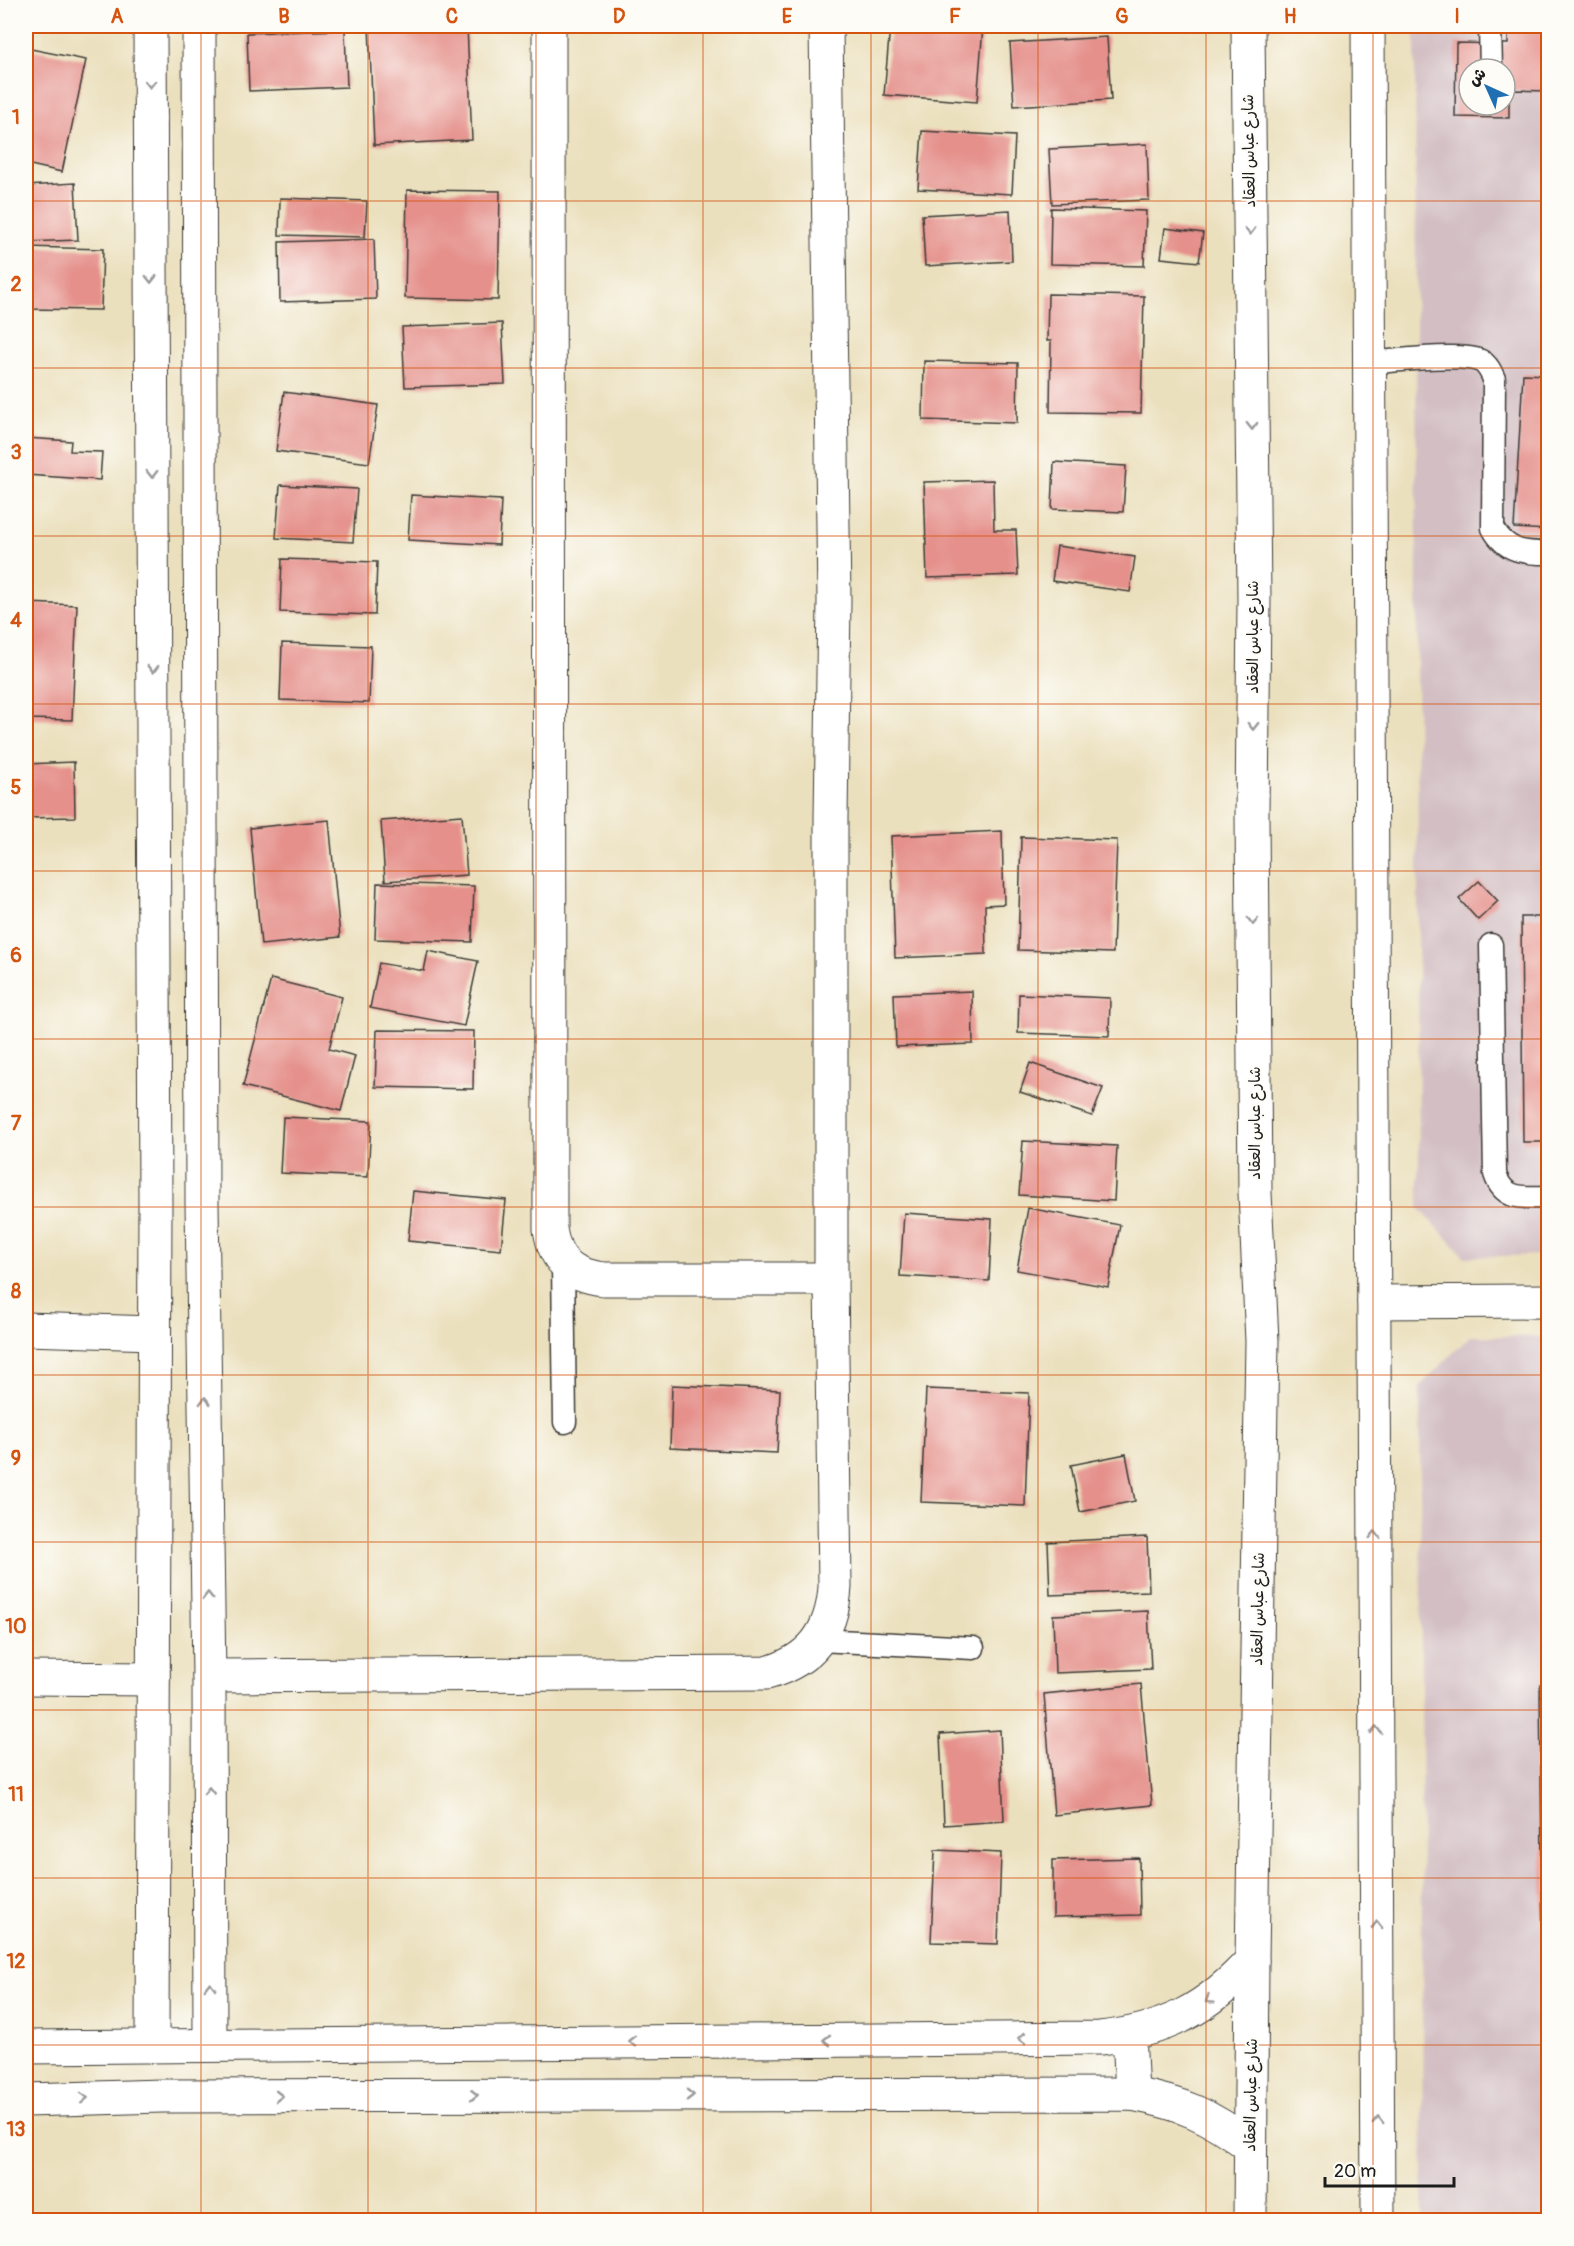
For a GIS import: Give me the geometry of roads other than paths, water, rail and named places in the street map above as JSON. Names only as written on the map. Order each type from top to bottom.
[{"type":"street","points":[[150,26],[155,1202],[152,2046]]},
{"type":"street","points":[[199,26],[202,1203],[209,1676],[210,2044]]},
{"type":"street","points":[[549,26],[550,1217],[552,1241],[562,1262],[574,1272],[589,1277],[604,1279],[831,1279]]},
{"type":"street","points":[[209,1676],[767,1673],[787,1667],[805,1655],[819,1640],[829,1623],[834,1606],[835,1587],[831,1279],[831,819],[834,600],[826,26]]},
{"type":"street","name":"شارع عباس العقاد","points":[[1248,26],[1255,1181],[1262,1341],[1250,2220]]},
{"type":"street","points":[[1368,26],[1378,2220]]},
{"type":"street","points":[[155,1202],[202,1203]]},
{"type":"street","points":[[1374,1302],[1548,1301]]},
{"type":"street","points":[[26,1329],[154,1333]]},
{"type":"street","points":[[26,1678],[153,1679]]},
{"type":"street","points":[[26,2047],[1100,2038],[1157,2027],[1184,2016],[1232,1982],[1252,1960]]},
{"type":"street","points":[[1129,2034],[1132,2094]]},
{"type":"street","points":[[26,2100],[174,2096],[1132,2094],[1164,2100],[1195,2111],[1224,2126],[1250,2146]]},
{"type":"lane","points":[[1490,26],[1491,57]]},
{"type":"lane","points":[[1369,363],[1462,357],[1482,362],[1490,369],[1494,379],[1493,528],[1498,538],[1507,546],[1520,552],[1548,553]]},
{"type":"lane","points":[[1491,945],[1495,1174],[1498,1183],[1510,1194],[1518,1197],[1548,1197]]},
{"type":"lane","points":[[562,1262],[565,1422]]},
{"type":"lane","points":[[819,1640],[973,1648]]}]
